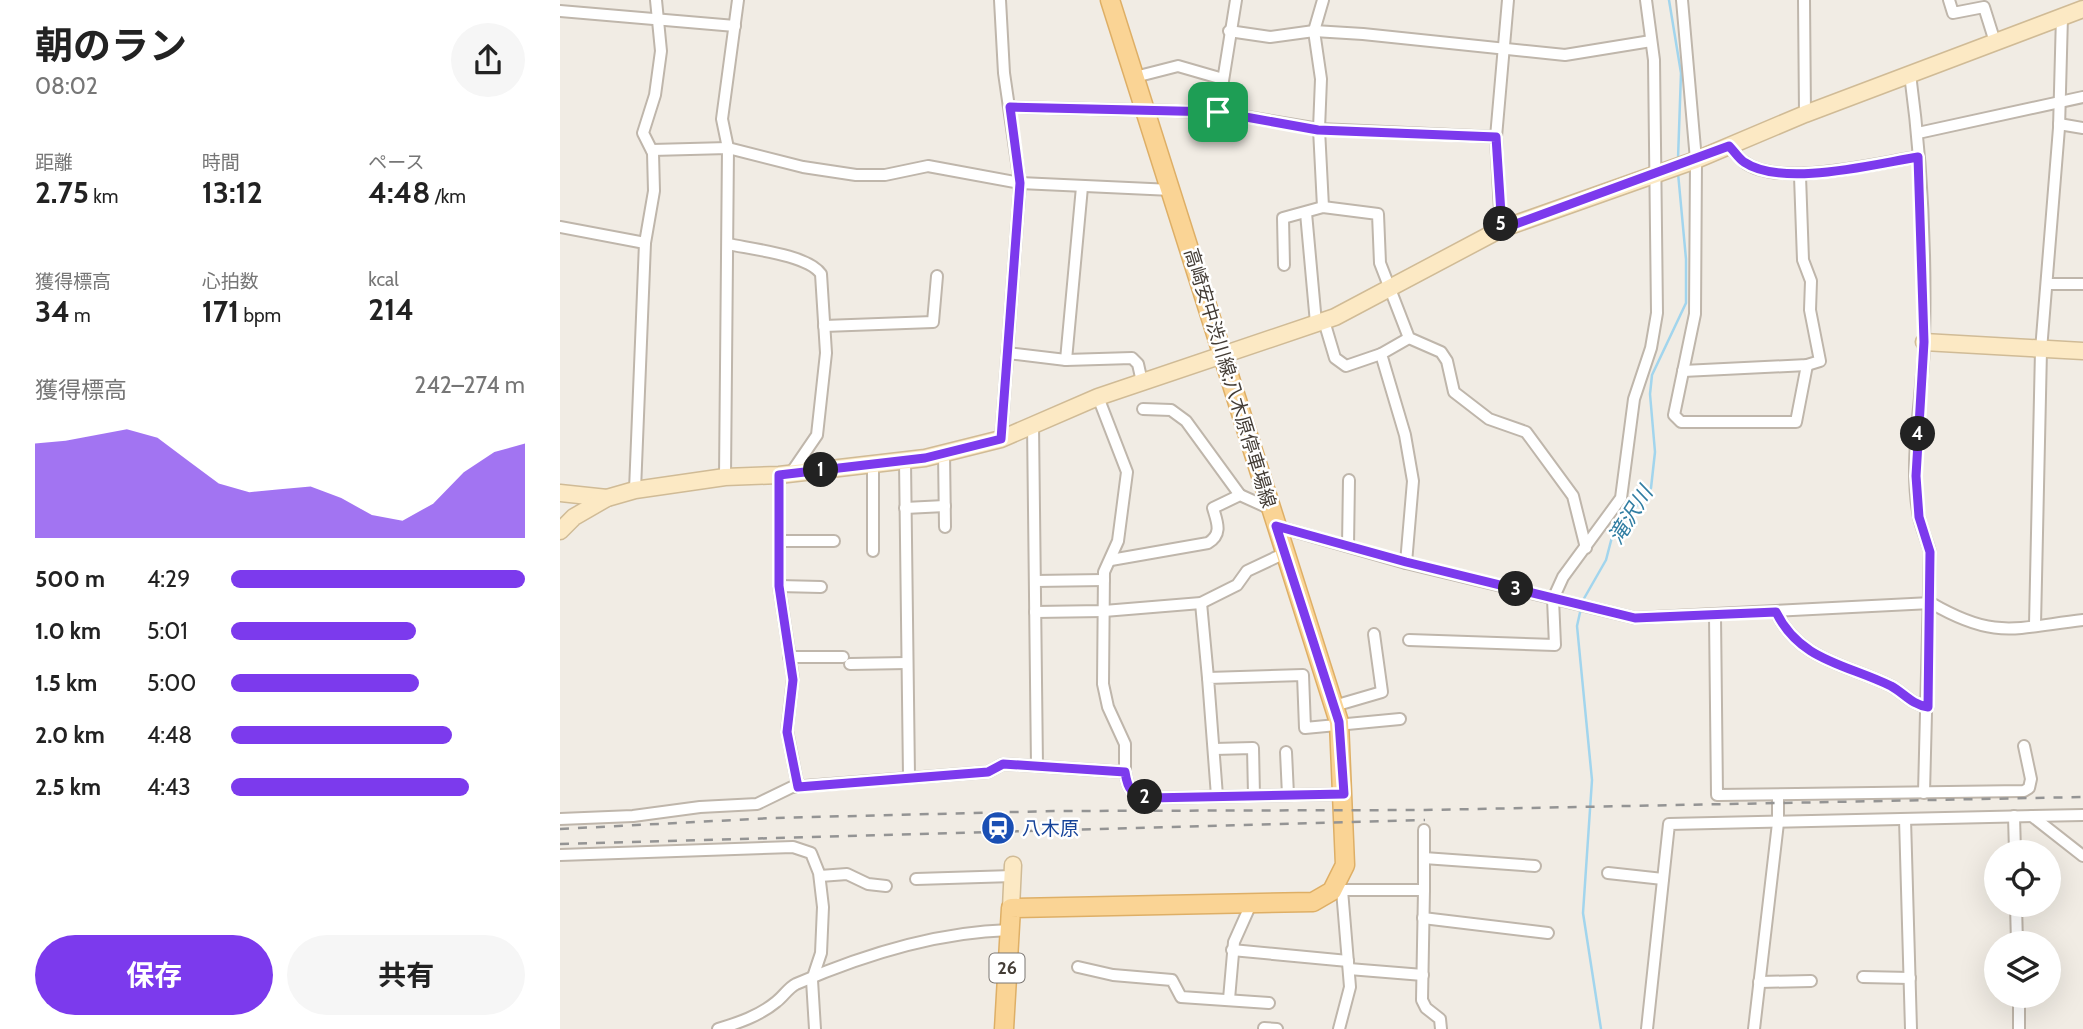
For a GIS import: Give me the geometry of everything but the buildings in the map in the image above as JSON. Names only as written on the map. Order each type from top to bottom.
[{"type":"main road","name":"高崎安中渋川線;八木原停車場線","points":[[1110,0],[1339,724],[1345,865],[1339,888]]},
{"type":"main road","points":[[1011,908],[1313,902],[1339,888]]},
{"type":"main road","name":"26","points":[[1004,1029],[1011,908]]},
{"type":"street","points":[[635,490],[645,243],[654,191],[652,150],[643,132],[655,95],[661,51],[655,19],[656,0]]},
{"type":"street","points":[[725,477],[728,244],[727,148],[722,119],[738,0]]},
{"type":"street","points":[[1000,0],[1000,27],[1020,183],[1001,439]]},
{"type":"street","points":[[1218,112],[1236,0]]},
{"type":"street","points":[[1322,0],[1314,30],[1321,79],[1318,130],[1323,208]]},
{"type":"street","points":[[1502,229],[1496,137],[1508,0]]},
{"type":"street","points":[[1409,640],[1555,645],[1553,599],[1563,577],[1620,498],[1634,399],[1651,348],[1657,303],[1654,60],[1646,0]]},
{"type":"street","points":[[1682,0],[1696,160],[1695,314],[1674,403],[1674,415],[1681,422],[1796,422],[1807,365]]},
{"type":"street","points":[[1804,0],[1805,114]]},
{"type":"street","points":[[1949,0],[1953,13],[1984,7],[1995,42]]},
{"type":"street","points":[[560,531],[574,517],[607,498],[635,490],[725,477],[785,474],[905,460],[1001,439],[1098,397],[1320,322],[1389,291],[1502,229],[1696,160],[1805,114],[2083,9]]},
{"type":"street","points":[[560,11],[735,26]]},
{"type":"street","points":[[2035,625],[2041,350],[2059,124],[2062,16]]},
{"type":"street","points":[[1229,31],[1270,37],[1314,30],[1503,51],[1565,55],[1651,41]]},
{"type":"street","points":[[1135,77],[1178,66],[1223,79]]},
{"type":"street","points":[[1910,74],[1918,133],[1924,342],[1916,476],[1919,517],[1930,552],[1931,603],[1924,793]]},
{"type":"street","points":[[1918,133],[2083,97]]},
{"type":"street","points":[[1010,107],[1218,112],[1318,130],[1496,137]]},
{"type":"street","points":[[2059,124],[2083,128]]},
{"type":"street","points":[[1729,146],[1744,162],[1800,176],[1918,157]]},
{"type":"street","points":[[652,150],[727,148],[803,167],[856,175],[885,175],[928,166],[1020,183],[1172,190]]},
{"type":"street","points":[[1683,371],[1807,365],[1819,361],[1810,310],[1811,281],[1803,260],[1800,176]]},
{"type":"street","points":[[1066,360],[1082,187]]},
{"type":"street","points":[[1284,265],[1283,218],[1323,208],[1378,214],[1380,263],[1409,338],[1441,352],[1454,392],[1489,419],[1526,432],[1573,496],[1586,548]]},
{"type":"street","points":[[1306,214],[1320,322],[1335,358],[1346,366],[1381,354],[1409,338]]},
{"type":"street","points":[[560,227],[645,243]]},
{"type":"street","points":[[728,244],[815,266],[821,274],[826,353],[817,435],[785,474],[779,541],[779,586],[793,680],[787,732],[798,787]]},
{"type":"street","points":[[824,326],[933,322],[937,276]]},
{"type":"street","points":[[2048,284],[2083,284]]},
{"type":"street","points":[[1924,342],[2083,351]]},
{"type":"street","points":[[1007,353],[1066,360],[1132,358],[1138,364],[1142,382]]},
{"type":"street","points":[[1381,354],[1405,435],[1413,481],[1406,562]]},
{"type":"street","points":[[1098,397],[1127,472],[1124,513],[1111,560],[1104,572],[1103,684],[1108,707],[1125,744],[1127,789],[1131,793],[1149,798],[1344,794]]},
{"type":"street","points":[[1143,409],[1171,410],[1186,421],[1240,495],[1274,517],[1348,546],[1635,618],[1931,603],[1965,622],[1983,628],[2014,630],[2083,620]]},
{"type":"street","points":[[1033,424],[1037,766]]},
{"type":"street","points":[[944,453],[945,527]]},
{"type":"street","points":[[905,460],[909,777]]},
{"type":"street","points":[[873,464],[873,551]]},
{"type":"street","points":[[1348,546],[1349,480]]},
{"type":"street","points":[[560,493],[607,498]]},
{"type":"street","points":[[1111,560],[1208,543],[1215,539],[1219,530],[1213,508],[1240,495]]},
{"type":"street","points":[[905,508],[945,506]]},
{"type":"street","points":[[779,541],[834,541]]},
{"type":"street","points":[[1035,612],[1104,611],[1200,603],[1237,584],[1247,572],[1285,553]]},
{"type":"street","points":[[1035,581],[1104,580]]},
{"type":"street","points":[[779,586],[821,587]]},
{"type":"street","points":[[1200,603],[1217,796]]},
{"type":"street","points":[[1776,612],[1786,633],[1834,666],[1855,670],[1928,707]]},
{"type":"street","points":[[1715,616],[1717,796],[2024,791],[2029,788],[2031,779],[2024,746]]},
{"type":"street","points":[[1334,706],[1382,692],[1374,634]]},
{"type":"street","points":[[789,657],[907,663]]},
{"type":"street","points":[[1208,678],[1303,675],[1306,728],[1400,719]]},
{"type":"street","points":[[1214,749],[1253,748],[1254,795]]},
{"type":"street","points":[[1286,752],[1288,794]]},
{"type":"street","points":[[560,819],[634,816],[700,807],[757,804],[792,787],[988,772],[1003,764],[1125,772]]},
{"type":"street","points":[[1754,1029],[1778,823],[1778,796]]},
{"type":"street","points":[[1647,1029],[1669,824],[2083,815]]},
{"type":"street","points":[[2014,816],[2015,840]]},
{"type":"street","points":[[2032,816],[2083,856]]},
{"type":"street","points":[[1905,819],[1911,1029]]},
{"type":"street","points":[[1424,830],[1422,1000],[1426,1008],[1440,1019],[1441,1029]]},
{"type":"street","points":[[560,855],[793,847],[811,853],[820,876],[823,907],[821,953],[812,980],[815,1029]]},
{"type":"street","points":[[1424,858],[1535,866]]},
{"type":"street","points":[[916,879],[1013,871],[1011,908]]},
{"type":"street","points":[[1608,873],[1663,879]]},
{"type":"street","points":[[820,876],[847,874],[868,884],[886,886]]},
{"type":"street","points":[[1339,1029],[1348,1005],[1349,965],[1339,888],[1424,890]]},
{"type":"street","points":[[1228,999],[1232,950],[1251,904]]},
{"type":"street","points":[[1423,918],[1548,933]]},
{"type":"street","points":[[718,1029],[747,1020],[776,1003],[794,985],[880,952],[969,931],[1009,930]]},
{"type":"street","points":[[1232,950],[1423,975]]},
{"type":"street","points":[[1078,967],[1114,975],[1172,981],[1181,997],[1269,1003]]},
{"type":"street","points":[[1863,978],[1910,978]]},
{"type":"street","points":[[1759,982],[1811,981]]},
{"type":"street","points":[[2019,1008],[2020,1029]]},
{"type":"street","points":[[1264,1028],[1277,1029]]},
{"type":"waterway","name":"滝沢川","points":[[1669,0],[1681,73],[1678,159]]},
{"type":"waterway","name":"滝沢川","points":[[1582,602],[1606,560],[1612,537],[1651,488],[1655,452],[1650,394],[1652,375],[1686,303],[1686,259],[1678,173]]},
{"type":"waterway","name":"滝沢川","points":[[1581,608],[1577,626],[1592,780],[1583,913],[1601,1029]]},
{"type":"railway","points":[[560,829],[773,818],[1054,811],[1425,810],[2083,797]]},
{"type":"railway","points":[[560,844],[1425,820]]},
{"type":"place","name":"八木原","points":[[998,828]]},
{"type":"route","points":[[1010,107],[1218,112],[1318,130],[1496,137],[1497,191],[1502,229],[1729,146],[1744,162],[1800,176],[1918,157],[1924,342],[1916,476],[1919,517],[1930,552],[1928,707],[1922,707],[1896,689],[1855,670],[1834,666],[1786,633],[1776,612],[1650,620],[1635,618],[1406,562],[1276,526],[1339,722],[1344,794],[1149,798],[1131,793],[1127,789],[1125,772],[1003,764],[988,772],[934,774],[798,787],[787,732],[793,680],[779,586],[779,475],[925,458],[1001,439],[1020,183],[1010,107]]}]
